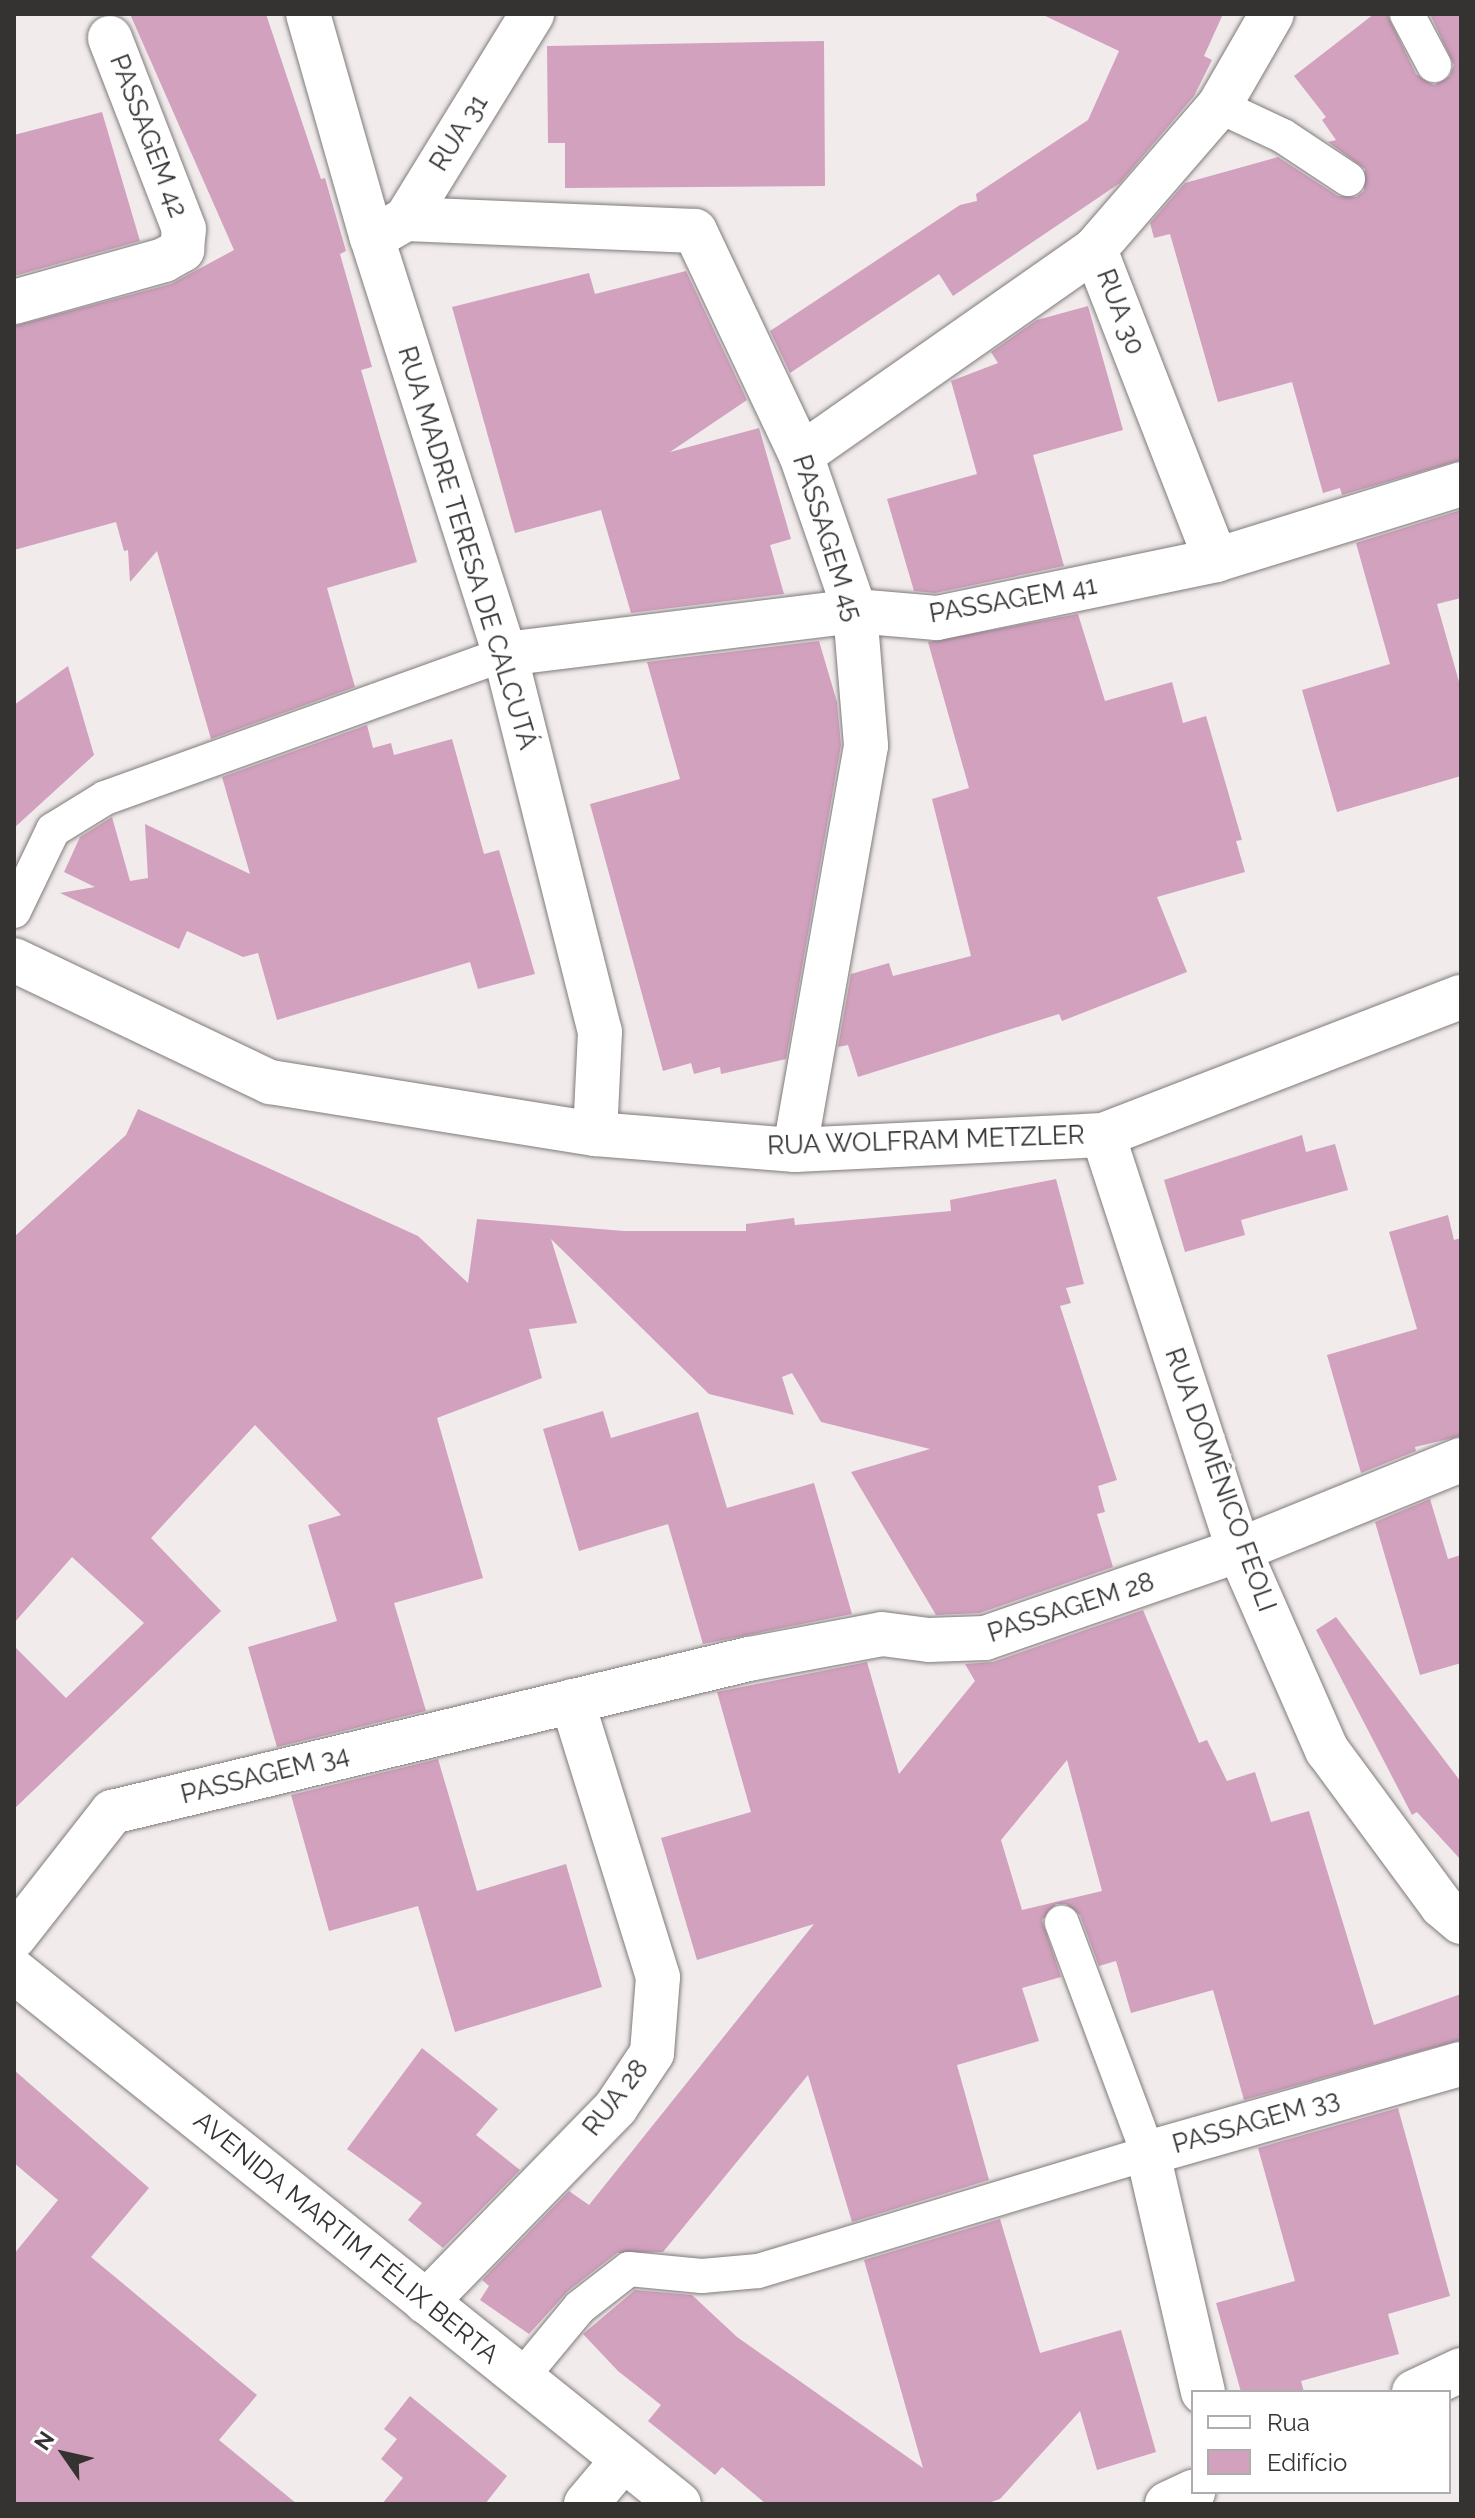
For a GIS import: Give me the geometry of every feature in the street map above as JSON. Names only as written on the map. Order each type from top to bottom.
[{"type":"street","name":"RUA MADRE TERESA DE CALCUTÁ","points":[[308,14],[389,228],[505,654],[600,1032],[595,1134]]},
{"type":"street","name":"RUA 31","points":[[389,228],[532,14]]},
{"type":"street","name":"RUA 30","points":[[1216,560],[1095,249],[1219,106],[1272,14]]},
{"type":"street","name":"PASSAGEM 42","points":[[14,302],[164,260],[182,250],[184,229],[110,38]]},
{"type":"street","name":"PASSAGEM 45","points":[[389,228],[695,231],[801,455],[855,611],[866,746],[795,1150]]},
{"type":"street","points":[[801,455],[1095,249]]},
{"type":"street","name":"PASSAGEM 41","points":[[505,654],[855,611],[937,618],[1216,560],[1461,484]]},
{"type":"street","name":"RUA WOLFRAM METZLER","points":[[14,960],[270,1082],[595,1134],[795,1150],[1103,1135],[1461,997]]},
{"type":"street","name":"RUA DOMÊNICO FEOLI","points":[[1103,1135],[1239,1550],[1327,1750],[1442,1906],[1461,1922]]},
{"type":"street","name":"PASSAGEM 28","points":[[572,1701],[882,1634],[985,1638],[1239,1550],[1461,1460]]},
{"type":"street","name":"PASSAGEM 34","points":[[14,1937],[112,1812],[572,1701]]},
{"type":"street","name":"RUA 28","points":[[426,2302],[616,2107],[652,2053],[658,1977],[572,1701]]},
{"type":"street","name":"AVENIDA MARTIM FÉLIX BERTA","points":[[14,1971],[679,2504]]},
{"type":"street","name":"PASSAGEM 33","points":[[1203,2390],[1148,2153],[1461,2064]]},
{"type":"street","points":[[1418,2390],[1461,2370]]},
{"type":"street","points":[[586,2504],[623,2460]]},
{"type":"street","points":[[1167,2504],[1191,2493]]},
{"type":"lane","points":[[1407,14],[1434,65]]},
{"type":"lane","points":[[1219,106],[1283,136],[1348,179]]},
{"type":"lane","points":[[14,911],[53,830],[105,798],[505,654]]},
{"type":"lane","points":[[521,2378],[580,2307],[629,2269],[702,2276],[758,2271],[1148,2153],[1062,1923]]},
{"type":"building","points":[[130,14],[266,14],[321,179],[325,178],[346,251],[340,254],[372,367],[361,370],[417,562],[327,588],[355,687],[211,739],[157,551],[130,582],[128,550],[124,551],[116,522],[14,550],[14,326],[171,284],[234,250]]},
{"type":"building","points":[[1041,14],[1223,14],[1204,56],[1212,60],[1194,96],[1120,183],[953,296],[939,274],[790,373],[770,331],[960,205],[977,201],[976,194],[1088,120],[1119,51]]},
{"type":"building","points":[[1374,14],[1387,14],[1416,74],[1434,85],[1450,76],[1454,65],[1430,14],[1461,14],[1461,460],[1342,495],[1340,488],[1323,493],[1292,382],[1218,402],[1170,234],[1154,238],[1150,223],[1185,183],[1278,157],[1338,196],[1356,197],[1364,191],[1365,169],[1328,142],[1336,140],[1322,120],[1326,117],[1294,76]]},
{"type":"building","points":[[824,41],[825,186],[565,188],[565,143],[548,143],[547,46]]},
{"type":"building","points":[[102,112],[140,241],[14,276],[14,135]]},
{"type":"building","points":[[686,271],[747,400],[670,452],[759,428],[791,539],[770,545],[784,594],[631,613],[601,510],[515,533],[452,307],[589,273],[595,294]]},
{"type":"building","points":[[1088,306],[1123,430],[1033,455],[1064,566],[935,593],[914,591],[887,499],[977,474],[951,381],[998,363],[991,352],[1037,320]]},
{"type":"building","points":[[1461,510],[1461,598],[1437,604],[1461,689],[1461,776],[1337,812],[1302,690],[1390,664],[1356,543]]},
{"type":"building","points":[[1078,614],[1105,701],[1172,682],[1183,723],[1206,716],[1242,840],[1236,841],[1245,872],[1157,897],[1187,972],[1062,1021],[1059,1014],[858,1077],[848,1045],[838,1047],[851,974],[889,963],[893,976],[971,956],[932,799],[969,788],[928,642]]},
{"type":"building","points":[[819,641],[837,702],[841,745],[786,1059],[721,1074],[720,1067],[694,1074],[691,1063],[663,1071],[590,804],[680,779],[647,662]]},
{"type":"building","points":[[68,666],[94,755],[14,828],[14,705]]},
{"type":"building","points":[[367,725],[373,748],[391,743],[394,755],[452,739],[484,854],[499,850],[535,974],[478,989],[470,962],[277,1020],[258,953],[243,957],[187,931],[179,949],[60,893],[95,887],[64,872],[80,837],[112,817],[130,881],[148,878],[145,824],[250,874],[222,777]]},
{"type":"building","points":[[138,1109],[418,1236],[468,1283],[477,1219],[624,1231],[746,1231],[746,1224],[794,1218],[795,1225],[951,1211],[950,1200],[1056,1179],[1084,1284],[1066,1288],[1071,1303],[1060,1306],[1117,1480],[1098,1486],[1105,1512],[1097,1514],[1113,1567],[980,1613],[936,1615],[851,1472],[930,1449],[821,1422],[792,1373],[782,1377],[794,1415],[709,1394],[551,1239],[577,1323],[529,1329],[542,1378],[437,1418],[483,1578],[394,1603],[426,1711],[277,1747],[248,1647],[337,1621],[308,1525],[341,1515],[255,1425],[151,1538],[221,1611],[14,1809],[14,1646],[66,1698],[144,1623],[72,1557],[14,1623],[14,1237],[126,1135]]},
{"type":"building","points":[[1302,1135],[1306,1152],[1335,1144],[1348,1190],[1241,1220],[1245,1235],[1185,1252],[1164,1180]]},
{"type":"building","points":[[1448,1215],[1454,1240],[1461,1238],[1461,1436],[1415,1447],[1416,1451],[1361,1473],[1327,1355],[1417,1329],[1389,1232]]},
{"type":"building","points":[[603,1411],[611,1438],[698,1412],[727,1508],[814,1483],[852,1614],[703,1644],[668,1524],[579,1551],[543,1429]]},
{"type":"building","points":[[1430,1499],[1448,1559],[1461,1555],[1461,1663],[1420,1675],[1375,1522]]},
{"type":"building","points":[[1143,1610],[1199,1743],[1207,1740],[1227,1781],[1255,1772],[1271,1822],[1309,1811],[1374,2025],[1461,1994],[1461,2040],[1244,2100],[1213,1990],[1131,2013],[1116,1961],[1099,1966],[1080,1915],[1066,1904],[1056,1904],[1042,1920],[1061,1977],[1022,1988],[1039,2041],[957,2065],[989,2180],[852,2222],[808,2075],[663,2252],[617,2253],[568,2291],[529,2334],[480,2300],[489,2286],[482,2280],[569,2191],[589,2205],[814,1924],[697,1960],[661,1838],[751,1812],[717,1692],[867,1662],[899,1774],[975,1681],[965,1664],[993,1662]],"holes":[[[1067,1760],[1102,1891],[1022,1910],[1001,1840]]]},
{"type":"building","points":[[1336,1617],[1461,1782],[1461,1860],[1417,1812],[1412,1815],[1316,1630]]},
{"type":"building","points":[[438,1759],[477,1891],[566,1864],[602,1987],[455,2032],[418,1906],[329,1931],[291,1795]]},
{"type":"building","points":[[422,2048],[498,2109],[476,2135],[520,2170],[443,2248],[408,2220],[422,2203],[347,2149]]},
{"type":"building","points":[[14,2070],[149,2188],[91,2257],[257,2395],[219,2440],[297,2504],[14,2504],[14,2254],[58,2200],[14,2163]]},
{"type":"building","points":[[1398,2108],[1450,2296],[1388,2314],[1399,2354],[1301,2381],[1303,2390],[1240,2390],[1216,2303],[1295,2281],[1258,2148]]},
{"type":"building","points":[[1000,2219],[1040,2353],[1121,2330],[1156,2452],[1097,2470],[1080,2411],[1000,2499],[985,2504],[766,2504],[722,2467],[715,2475],[648,2421],[661,2405],[618,2371],[583,2334],[635,2290],[692,2295],[737,2337],[923,2468],[864,2260]]},
{"type":"building","points":[[410,2396],[507,2476],[485,2504],[382,2504],[403,2478],[381,2459],[397,2439],[384,2429]]}]
